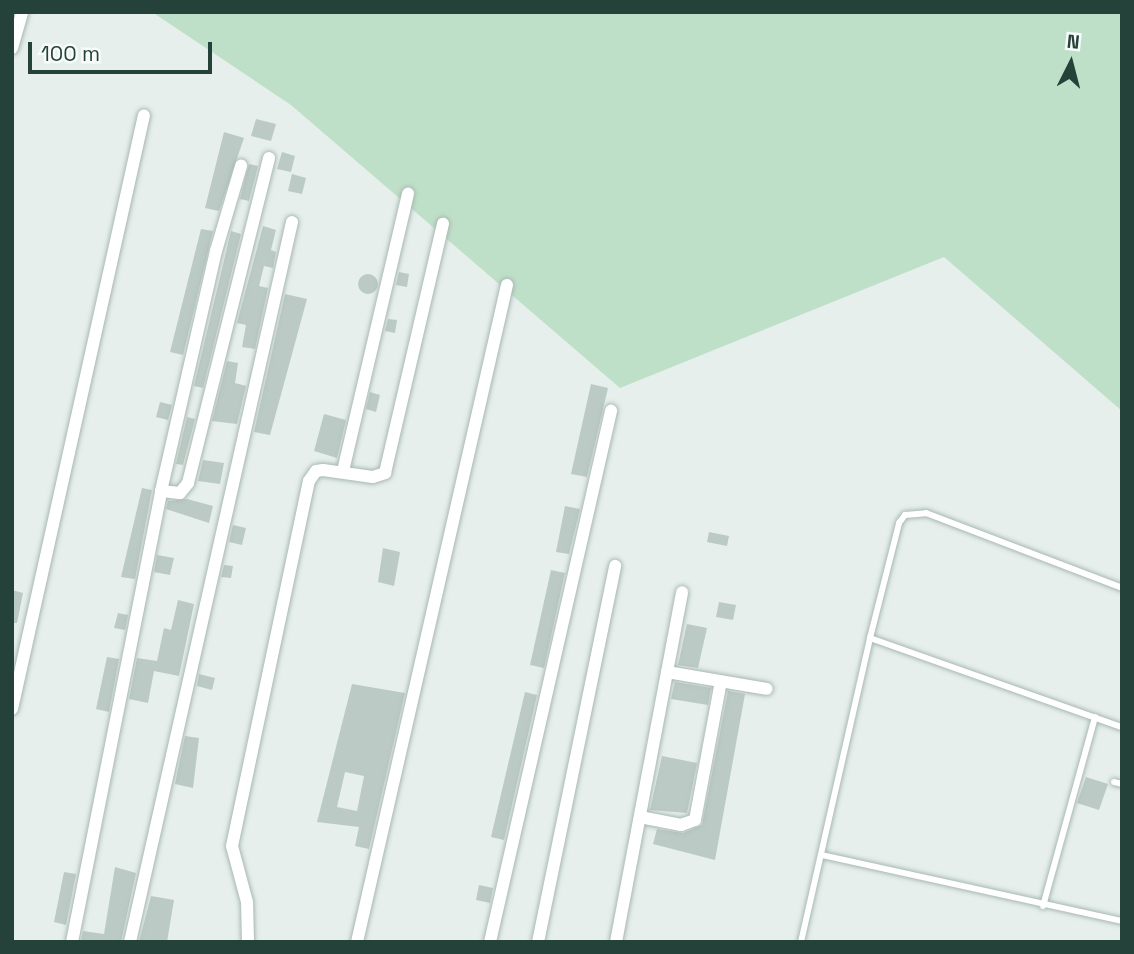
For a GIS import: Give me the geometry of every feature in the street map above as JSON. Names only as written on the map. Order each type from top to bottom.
[{"type":"street","points":[[12,48],[22,12]]},
{"type":"street","points":[[12,709],[144,115]]},
{"type":"street","points":[[161,491],[180,493],[191,472],[269,158]]},
{"type":"street","points":[[72,942],[161,491],[213,265],[241,166]]},
{"type":"street","points":[[344,471],[408,194]]},
{"type":"street","points":[[130,942],[292,222]]},
{"type":"street","points":[[248,942],[247,902],[234,857],[234,836],[309,481],[316,471],[344,471],[373,477],[387,467],[443,224]]},
{"type":"street","points":[[357,942],[507,285]]},
{"type":"street","points":[[490,942],[611,411]]},
{"type":"street","points":[[538,942],[615,566]]},
{"type":"street","points":[[615,942],[682,592]]},
{"type":"street","points":[[667,671],[767,689]]},
{"type":"street","points":[[640,817],[681,825],[695,820],[721,681]]},
{"type":"lane","points":[[802,942],[870,638],[899,523],[912,512],[926,513],[1122,588]]},
{"type":"lane","points":[[870,638],[1122,727]]},
{"type":"lane","points":[[1043,906],[1096,717]]},
{"type":"lane","points":[[1114,782],[1122,784]]},
{"type":"lane","points":[[822,855],[1043,906],[1122,921]]},
{"type":"green space","points":[[152,12],[1122,12],[1122,411],[944,257],[620,388],[291,105]]},
{"type":"building","points":[[256,119],[276,124],[271,141],[251,136]]},
{"type":"building","points":[[224,132],[244,138],[219,211],[205,208]]},
{"type":"building","points":[[282,152],[295,156],[291,172],[277,169]]},
{"type":"building","points":[[249,164],[258,166],[249,201],[240,199]]},
{"type":"building","points":[[292,174],[306,178],[302,194],[288,191]]},
{"type":"building","points":[[263,226],[276,230],[271,250],[276,252],[273,268],[264,266],[259,286],[268,288],[255,349],[242,347],[246,325],[237,323]]},
{"type":"building","points":[[201,229],[213,231],[183,355],[170,352]]},
{"type":"building","points":[[231,231],[241,234],[203,388],[194,386]]},
{"type":"building","points":[[399,272],[409,274],[407,287],[396,285]]},
{"type":"building","points":[[368,274],[375,277],[378,284],[375,291],[368,294],[361,291],[358,284],[361,277]]},
{"type":"building","points":[[285,294],[307,299],[270,435],[254,432]]},
{"type":"building","points":[[388,319],[397,320],[395,333],[385,331]]},
{"type":"building","points":[[227,361],[238,363],[235,383],[246,386],[237,424],[212,421]]},
{"type":"building","points":[[591,384],[608,388],[587,477],[571,474]]},
{"type":"building","points":[[370,392],[380,395],[376,412],[366,409]]},
{"type":"building","points":[[160,402],[172,405],[168,420],[156,417]]},
{"type":"building","points":[[324,414],[346,420],[337,458],[314,451]]},
{"type":"building","points":[[187,417],[195,419],[183,465],[176,464]]},
{"type":"building","points":[[203,460],[224,463],[220,484],[198,481]]},
{"type":"building","points":[[142,488],[152,490],[135,579],[121,577]]},
{"type":"building","points":[[187,499],[213,506],[209,523],[166,509],[168,501]]},
{"type":"building","points":[[565,506],[580,509],[569,554],[556,552]]},
{"type":"building","points":[[233,525],[246,528],[242,545],[229,542]]},
{"type":"building","points":[[709,532],[729,536],[727,546],[707,542]]},
{"type":"building","points":[[383,548],[400,552],[394,586],[378,582]]},
{"type":"building","points":[[157,555],[174,558],[170,575],[154,572]]},
{"type":"building","points":[[224,565],[233,566],[231,578],[221,577]]},
{"type":"building","points":[[551,570],[565,573],[544,668],[530,665]]},
{"type":"building","points":[[12,590],[23,593],[17,623],[12,623]]},
{"type":"building","points":[[178,600],[194,604],[179,676],[154,671],[148,703],[129,699],[137,658],[157,661],[164,628],[171,630]]},
{"type":"building","points":[[719,602],[736,605],[733,620],[716,617]]},
{"type":"building","points":[[118,613],[128,615],[125,630],[114,628]]},
{"type":"building","points":[[687,624],[707,628],[698,668],[678,665]]},
{"type":"building","points":[[107,657],[119,659],[109,712],[96,709]]},
{"type":"building","points":[[199,674],[215,678],[212,690],[197,686]]},
{"type":"building","points":[[675,682],[711,688],[708,705],[671,699]]},
{"type":"building","points":[[352,684],[405,693],[369,849],[355,846],[359,827],[317,822]],"holes":[[[345,772],[364,776],[357,811],[337,807]]]},
{"type":"building","points":[[728,691],[745,694],[715,860],[653,844],[657,829],[683,833],[702,825]]},
{"type":"building","points":[[525,692],[537,695],[504,840],[491,837]]},
{"type":"building","points":[[185,736],[199,738],[193,788],[175,784]]},
{"type":"building","points":[[662,756],[697,763],[687,813],[650,810]]},
{"type":"building","points":[[1086,777],[1108,784],[1099,810],[1077,803]]},
{"type":"building","points":[[115,867],[136,873],[121,942],[81,942],[83,931],[104,934]]},
{"type":"building","points":[[64,872],[76,874],[66,925],[54,922]]},
{"type":"building","points":[[479,885],[493,888],[490,903],[476,900]]},
{"type":"building","points":[[151,896],[174,900],[167,942],[139,942]]}]
